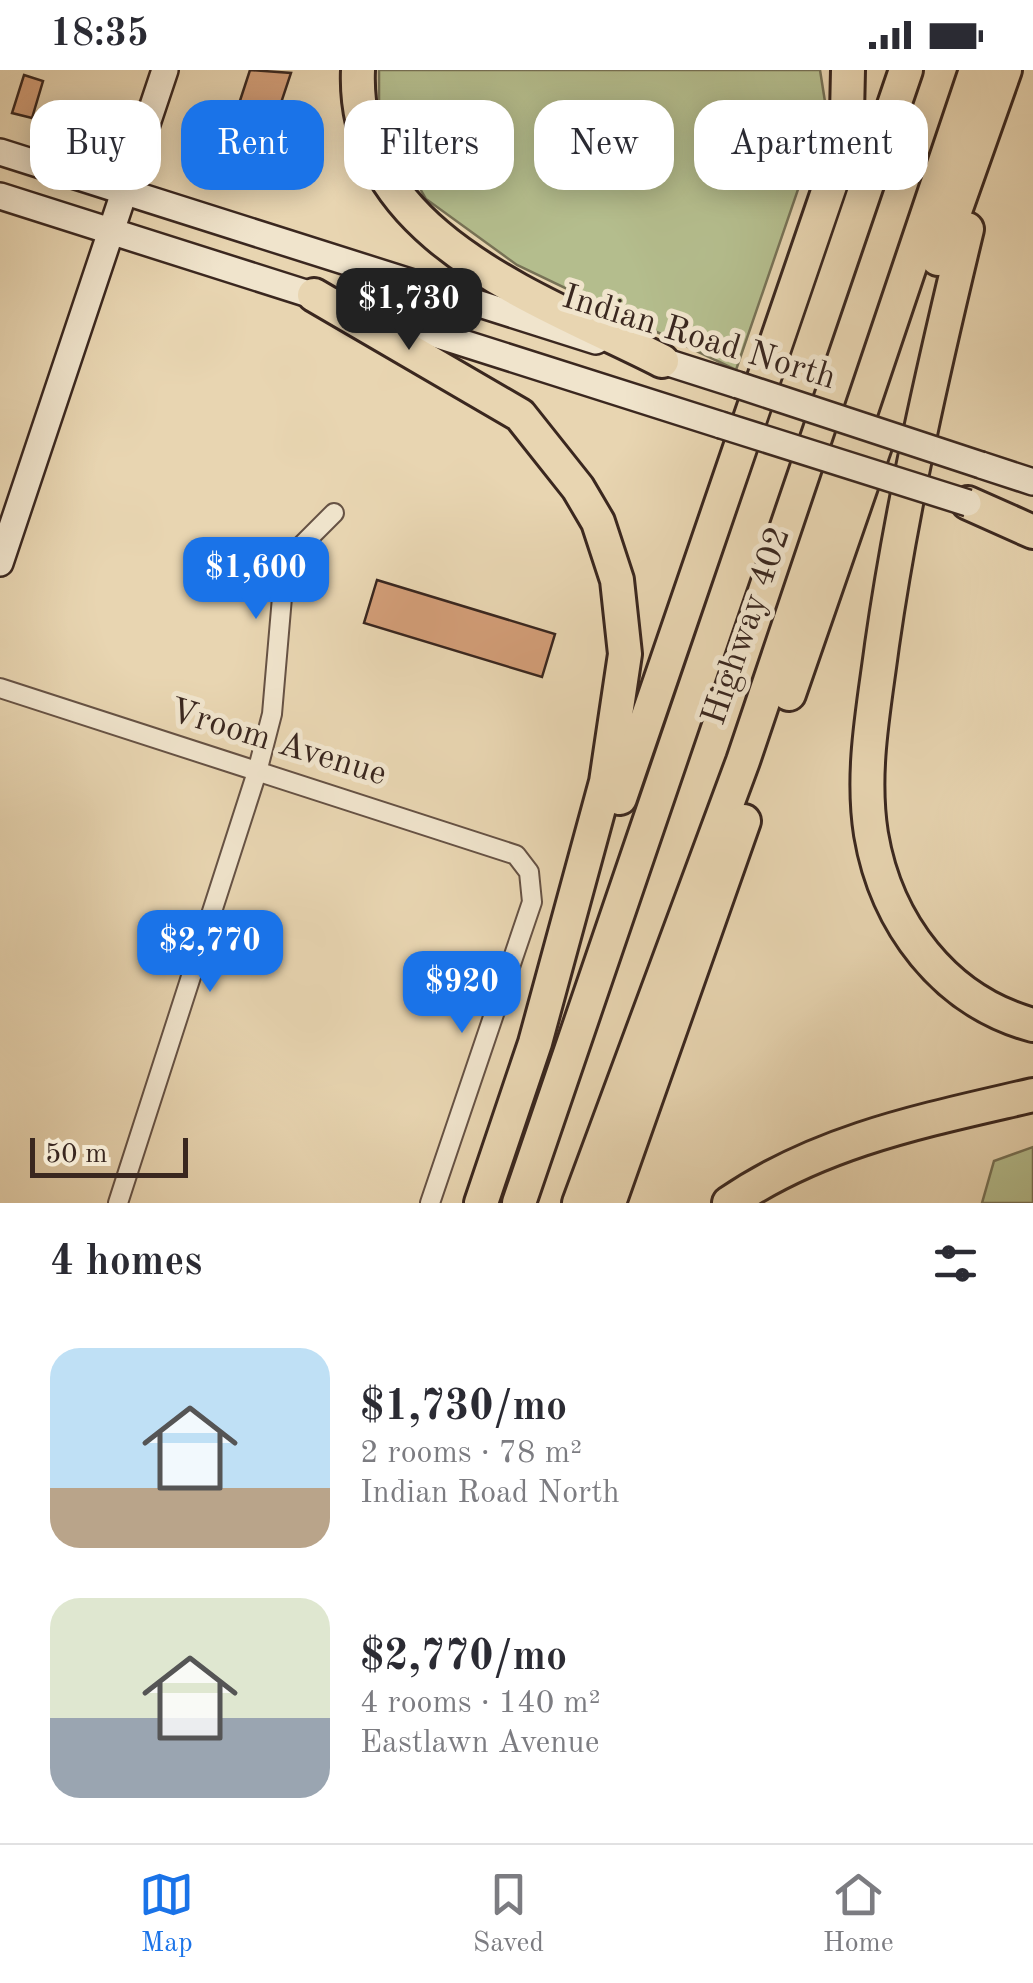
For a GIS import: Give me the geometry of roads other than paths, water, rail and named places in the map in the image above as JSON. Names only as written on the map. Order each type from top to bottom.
[{"type":"highway","points":[[358,70],[369,140],[399,196],[417,220],[473,264],[662,360]]},
{"type":"highway","points":[[481,1203],[834,174],[847,115],[848,70]]},
{"type":"highway","name":"Highway 402","points":[[519,1203],[906,70]]},
{"type":"highway","points":[[564,1203],[862,353],[953,70]]},
{"type":"highway","name":"Highway 402","points":[[579,1203],[743,761],[976,70]]},
{"type":"highway","points":[[1006,70],[945,321],[892,578],[872,722],[868,801],[881,873],[894,908],[919,949],[971,997],[1033,1026]]},
{"type":"highway","points":[[610,1203],[1006,70]]},
{"type":"highway","points":[[314,295],[520,415],[578,488],[609,548],[623,613],[625,654],[616,727],[594,836],[536,1043]]},
{"type":"highway","points":[[968,503],[1033,532]]},
{"type":"highway","points":[[729,1203],[761,1181],[855,1138],[1033,1095]]},
{"type":"main road","points":[[0,563],[165,70]]},
{"type":"main road","name":"Indian Road North","points":[[0,152],[662,360],[1033,482]]},
{"type":"main road","name":"Indian Road North","points":[[0,196],[1033,524]]},
{"type":"street","points":[[118,1203],[257,772],[272,714],[284,574],[293,554],[334,514]]},
{"type":"street","name":"Vroom Avenue","points":[[0,688],[516,854],[529,872],[532,902],[430,1203]]}]
